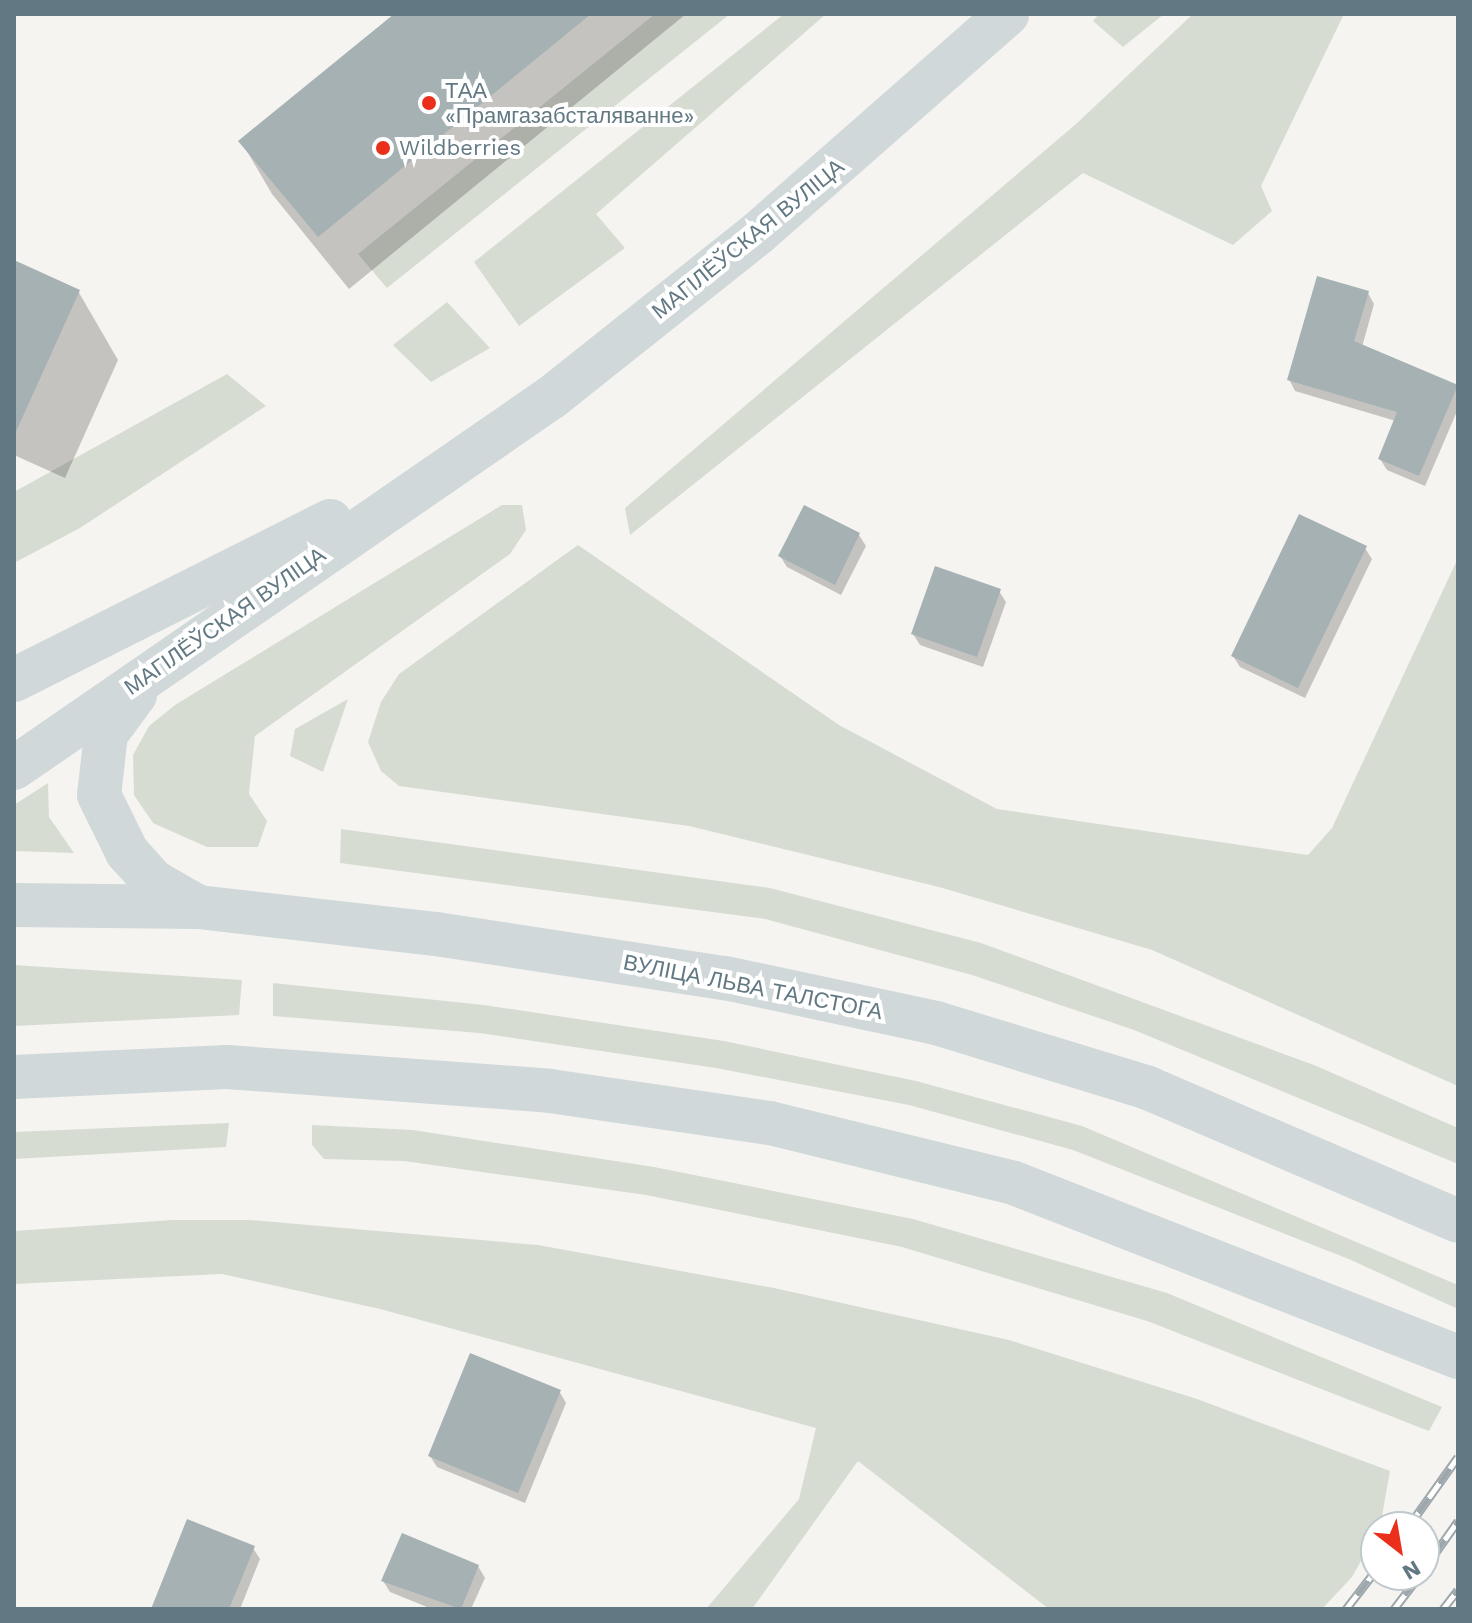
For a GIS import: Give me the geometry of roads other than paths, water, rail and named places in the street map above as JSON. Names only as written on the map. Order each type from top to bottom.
[{"type":"main road","name":"МАГІЛЁЎСКАЯ ВУЛІЦА","points":[[14,768],[552,397],[757,234],[1007,14]]},
{"type":"main road","name":"МАГІЛЁЎСКАЯ ВУЛІЦА","points":[[14,680],[475,448]]},
{"type":"main road","points":[[154,670],[106,734],[98,768],[99,795],[127,852],[153,881],[198,907]]},
{"type":"main road","name":"ВУЛІЦА ЛЬВА ТАЛСТОГА","points":[[14,905],[198,907],[436,934],[695,973],[936,1023],[1148,1088],[1458,1221]]},
{"type":"main road","points":[[14,1077],[227,1067],[550,1091],[770,1123],[1014,1183],[1458,1357]]},
{"type":"railway","points":[[1419,1511],[1458,1457]]},
{"type":"railway","points":[[1440,1546],[1458,1521]]},
{"type":"railway","points":[[1443,1609],[1458,1590]]},
{"type":"railway","points":[[1346,1609],[1360,1591]]},
{"type":"railway","points":[[1394,1609],[1408,1591]]},
{"type":"place","name":"ТАА «Прамгазабсталяванне»","points":[[429,103]]},
{"type":"place","name":"Wildberries","points":[[383,148]]}]
